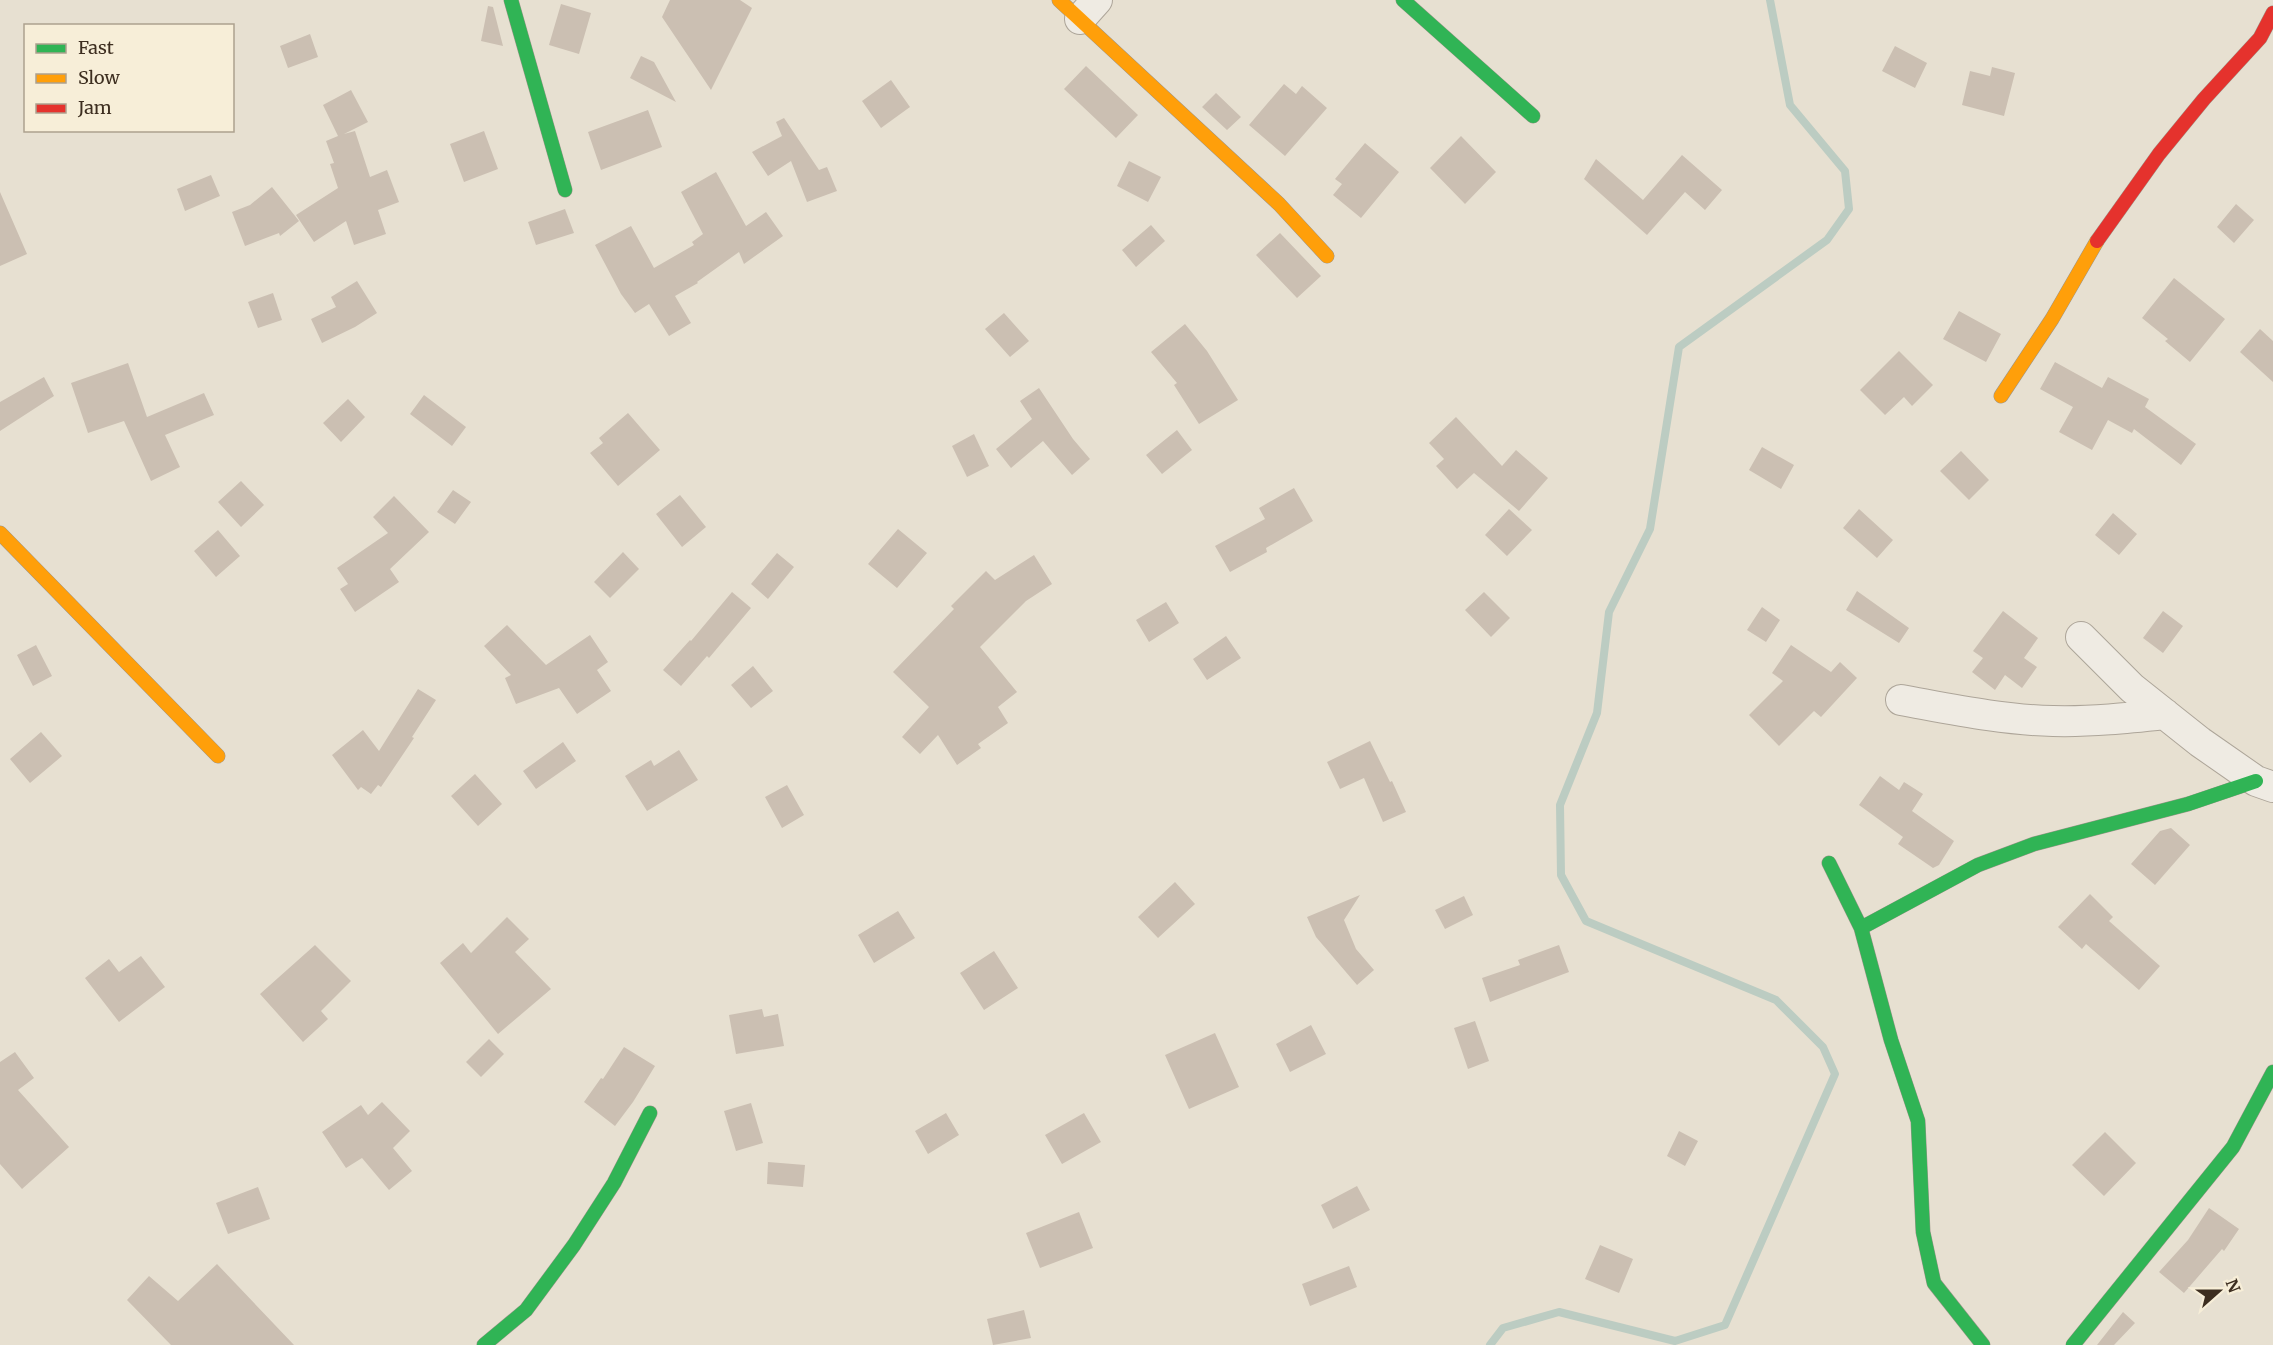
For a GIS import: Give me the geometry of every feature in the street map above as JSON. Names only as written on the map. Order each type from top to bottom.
[{"type":"street","points":[[511,0],[566,190]]},
{"type":"street","points":[[1403,0],[1533,116]]},
{"type":"street","points":[[1078,6],[1279,204],[1327,256]]},
{"type":"street","points":[[2001,396],[2052,319],[2095,243],[2159,154],[2196,108],[2260,39],[2273,13]]},
{"type":"street","points":[[0,533],[219,756]]},
{"type":"street","points":[[2081,637],[2132,688],[2265,784]]},
{"type":"street","points":[[1901,700],[1970,713],[2052,721],[2109,720],[2165,714]]},
{"type":"street","points":[[1861,928],[1936,885],[1989,860],[2034,844],[2265,784]]},
{"type":"street","points":[[1829,863],[1861,928],[1891,1040],[1918,1121],[1923,1232],[1934,1282],[1983,1345]]},
{"type":"street","points":[[2073,1345],[2234,1147],[2273,1072]]},
{"type":"street","points":[[484,1345],[526,1310],[574,1245],[614,1183],[650,1113]]},
{"type":"building","points":[[670,0],[740,0],[752,8],[711,90],[662,17]]},
{"type":"building","points":[[561,4],[591,13],[579,54],[549,45]]},
{"type":"building","points":[[488,6],[493,7],[503,46],[481,41]]},
{"type":"building","points":[[310,34],[318,57],[288,68],[280,46]]},
{"type":"building","points":[[1895,46],[1927,63],[1915,88],[1882,71]]},
{"type":"building","points":[[641,56],[654,62],[676,102],[630,78]]},
{"type":"building","points":[[1086,66],[1138,115],[1116,138],[1064,89]]},
{"type":"building","points":[[1992,67],[2015,73],[2004,116],[1962,105],[1970,71],[1990,76]]},
{"type":"building","points":[[891,80],[910,107],[881,128],[862,101]]},
{"type":"building","points":[[1284,84],[1296,94],[1302,86],[1327,108],[1285,156],[1249,125]]},
{"type":"building","points":[[351,90],[368,122],[344,134],[355,131],[370,177],[387,170],[399,202],[378,210],[386,234],[354,245],[346,221],[314,242],[296,215],[338,188],[330,164],[334,163],[326,141],[338,136],[323,105]]},
{"type":"building","points":[[1216,93],[1241,117],[1227,130],[1202,107]]},
{"type":"building","points":[[648,110],[662,147],[601,170],[588,132]]},
{"type":"building","points":[[784,118],[819,170],[827,167],[837,191],[807,202],[791,161],[768,176],[752,152],[782,136],[776,122]]},
{"type":"building","points":[[484,131],[498,169],[464,182],[450,144]]},
{"type":"building","points":[[1461,136],[1496,172],[1465,204],[1430,168]]},
{"type":"building","points":[[1365,143],[1399,172],[1361,218],[1333,195],[1342,184],[1335,179]]},
{"type":"building","points":[[1682,155],[1722,190],[1705,210],[1685,192],[1647,235],[1584,179],[1596,159],[1643,200]]},
{"type":"building","points":[[1129,161],[1161,177],[1148,202],[1117,186]]},
{"type":"building","points":[[716,172],[746,226],[766,212],[783,236],[744,264],[739,252],[698,283],[675,296],[691,323],[669,336],[649,304],[635,313],[621,294],[595,245],[631,226],[654,268],[694,245],[692,242],[703,234],[681,192]]},
{"type":"building","points":[[211,175],[220,196],[185,211],[177,189]]},
{"type":"building","points":[[272,187],[299,221],[280,236],[279,233],[245,246],[232,212],[250,205]]},
{"type":"building","points":[[0,192],[27,254],[0,266]]},
{"type":"building","points":[[2236,204],[2254,220],[2234,243],[2217,227]]},
{"type":"building","points":[[565,209],[574,233],[536,245],[528,222]]},
{"type":"building","points":[[1151,225],[1165,241],[1136,267],[1122,250]]},
{"type":"building","points":[[1280,233],[1321,276],[1297,298],[1256,255]]},
{"type":"building","points":[[2174,278],[2225,319],[2190,362],[2165,341],[2168,339],[2142,318]]},
{"type":"building","points":[[357,281],[377,313],[322,343],[311,319],[336,307],[331,297]]},
{"type":"building","points":[[273,293],[282,320],[258,328],[248,302]]},
{"type":"building","points":[[1959,311],[2001,334],[1986,362],[1943,339]]},
{"type":"building","points":[[1004,313],[1029,341],[1010,357],[985,329]]},
{"type":"building","points":[[1185,324],[1207,351],[1238,400],[1199,424],[1174,385],[1177,383],[1151,352]]},
{"type":"building","points":[[2260,329],[2273,341],[2273,382],[2240,352]]},
{"type":"building","points":[[1899,351],[1933,385],[1912,406],[1904,397],[1885,415],[1860,390]]},
{"type":"building","points":[[2055,362],[2102,388],[2108,377],[2149,399],[2145,407],[2196,444],[2181,465],[2134,429],[2132,433],[2108,420],[2092,450],[2059,432],[2073,407],[2040,389]]},
{"type":"building","points":[[128,363],[147,417],[204,393],[214,415],[165,435],[180,467],[151,481],[124,421],[88,433],[71,383]]},
{"type":"building","points":[[44,377],[54,396],[0,431],[0,402]]},
{"type":"building","points":[[1039,388],[1073,439],[1090,459],[1072,475],[1043,441],[1011,468],[996,449],[1032,419],[1020,401]]},
{"type":"building","points":[[424,395],[466,427],[452,446],[410,414]]},
{"type":"building","points":[[348,399],[365,417],[341,442],[323,423]]},
{"type":"building","points":[[628,413],[660,450],[618,486],[590,453],[603,443],[599,438]]},
{"type":"building","points":[[1456,417],[1502,466],[1516,450],[1548,478],[1519,511],[1474,473],[1457,489],[1436,466],[1444,459],[1429,443]]},
{"type":"building","points":[[1177,430],[1192,450],[1162,474],[1146,455]]},
{"type":"building","points":[[974,434],[989,466],[967,477],[952,446]]},
{"type":"building","points":[[1762,447],[1794,465],[1781,489],[1749,470]]},
{"type":"building","points":[[1961,451],[1989,480],[1969,500],[1940,471]]},
{"type":"building","points":[[241,481],[264,505],[241,527],[218,502]]},
{"type":"building","points":[[1294,488],[1313,521],[1266,548],[1267,552],[1230,572],[1215,546],[1265,519],[1259,508]]},
{"type":"building","points":[[453,490],[471,502],[455,524],[437,512]]},
{"type":"building","points":[[680,495],[706,527],[682,547],[656,514]]},
{"type":"building","points":[[394,496],[429,532],[390,569],[399,582],[355,612],[340,589],[348,584],[337,568],[388,533],[373,517]]},
{"type":"building","points":[[1509,509],[1532,530],[1507,556],[1485,535]]},
{"type":"building","points":[[1859,509],[1893,540],[1877,558],[1843,528]]},
{"type":"building","points":[[2113,513],[2137,534],[2119,555],[2095,535]]},
{"type":"building","points":[[898,529],[927,553],[897,588],[868,564]]},
{"type":"building","points":[[218,530],[240,556],[216,577],[194,551]]},
{"type":"building","points":[[623,552],[639,569],[610,598],[594,582]]},
{"type":"building","points":[[777,553],[794,567],[768,599],[751,584]]},
{"type":"building","points":[[1034,555],[1052,584],[1026,601],[980,647],[1017,692],[998,707],[1008,723],[978,744],[981,748],[957,765],[938,735],[920,754],[902,737],[929,707],[893,672],[954,609],[951,606],[986,571],[995,580]]},
{"type":"building","points":[[1857,591],[1909,628],[1899,643],[1846,610]]},
{"type":"building","points":[[732,592],[751,608],[709,658],[707,656],[681,686],[663,670]]},
{"type":"building","points":[[1484,592],[1510,618],[1491,637],[1465,610]]},
{"type":"building","points":[[1166,602],[1179,623],[1149,642],[1136,620]]},
{"type":"building","points":[[1762,607],[1780,620],[1766,642],[1747,630]]},
{"type":"building","points":[[2003,611],[2038,638],[2024,658],[2037,667],[2022,688],[2005,675],[1995,690],[1972,672],[1983,658],[1973,651]]},
{"type":"building","points":[[2163,611],[2183,626],[2163,653],[2143,638]]},
{"type":"building","points":[[507,625],[546,665],[590,635],[608,662],[597,670],[611,691],[577,714],[559,688],[516,704],[505,678],[511,675],[484,646]]},
{"type":"building","points":[[1226,636],[1241,658],[1207,680],[1193,659]]},
{"type":"building","points":[[36,645],[52,676],[33,686],[17,655]]},
{"type":"building","points":[[1791,645],[1831,672],[1840,662],[1857,678],[1821,717],[1814,711],[1779,746],[1749,715],[1783,681],[1772,673]]},
{"type":"building","points":[[753,666],[773,691],[751,708],[731,685]]},
{"type":"building","points":[[418,689],[436,700],[412,737],[414,738],[381,787],[378,785],[371,794],[361,787],[358,790],[332,755],[363,730],[379,751]]},
{"type":"building","points":[[41,732],[62,756],[30,783],[10,759]]},
{"type":"building","points":[[1370,741],[1406,812],[1383,822],[1364,778],[1340,789],[1327,762]]},
{"type":"building","points":[[563,742],[576,761],[536,789],[523,771]]},
{"type":"building","points":[[679,750],[698,780],[647,811],[625,776],[651,760],[654,766]]},
{"type":"building","points":[[475,774],[502,804],[478,826],[451,796]]},
{"type":"building","points":[[1880,776],[1899,790],[1904,782],[1923,794],[1912,811],[1954,841],[1939,865],[1933,868],[1898,844],[1903,837],[1859,805]]},
{"type":"building","points":[[787,785],[804,815],[782,828],[765,797]]},
{"type":"building","points":[[2171,828],[2190,845],[2155,885],[2131,864],[2160,831]]},
{"type":"building","points":[[1175,882],[1195,904],[1158,938],[1138,917]]},
{"type":"building","points":[[2090,894],[2113,917],[2109,921],[2160,966],[2139,990],[2086,944],[2082,949],[2058,927]]},
{"type":"building","points":[[1360,895],[1344,920],[1356,949],[1374,970],[1357,985],[1316,937],[1307,917]]},
{"type":"building","points":[[1464,896],[1473,915],[1445,929],[1435,910]]},
{"type":"building","points":[[898,911],[915,938],[874,963],[858,935]]},
{"type":"building","points":[[507,917],[529,939],[515,952],[551,989],[498,1034],[440,963],[463,943],[471,953]]},
{"type":"building","points":[[315,945],[351,981],[321,1011],[328,1019],[303,1042],[260,994]]},
{"type":"building","points":[[1559,945],[1569,972],[1490,1002],[1482,978],[1520,965],[1518,960]]},
{"type":"building","points":[[994,951],[1018,988],[984,1010],[960,973]]},
{"type":"building","points":[[141,956],[165,987],[119,1022],[85,978],[109,959],[119,972]]},
{"type":"building","points":[[762,1009],[764,1017],[778,1014],[784,1046],[736,1054],[729,1015]]},
{"type":"building","points":[[1475,1021],[1489,1061],[1468,1069],[1454,1028]]},
{"type":"building","points":[[1311,1025],[1326,1054],[1290,1072],[1276,1044]]},
{"type":"building","points":[[1215,1033],[1239,1087],[1189,1109],[1165,1055]]},
{"type":"building","points":[[489,1039],[504,1054],[481,1077],[466,1062]]},
{"type":"building","points":[[624,1047],[655,1066],[615,1126],[584,1102],[601,1078],[603,1079]]},
{"type":"building","points":[[15,1052],[34,1078],[18,1090],[69,1147],[22,1189],[0,1164],[0,1062]]},
{"type":"building","points":[[382,1102],[410,1131],[393,1148],[412,1171],[389,1190],[362,1158],[346,1168],[322,1132],[361,1105],[368,1115]]},
{"type":"building","points":[[751,1103],[763,1143],[736,1151],[724,1111]]},
{"type":"building","points":[[946,1113],[959,1135],[928,1154],[915,1131]]},
{"type":"building","points":[[1084,1113],[1101,1142],[1062,1164],[1045,1135]]},
{"type":"building","points":[[1679,1131],[1698,1141],[1685,1166],[1667,1156]]},
{"type":"building","points":[[2105,1132],[2136,1163],[2104,1196],[2072,1165]]},
{"type":"building","points":[[768,1162],[805,1165],[803,1187],[767,1184]]},
{"type":"building","points":[[1357,1186],[1370,1210],[1333,1229],[1321,1205]]},
{"type":"building","points":[[258,1187],[270,1219],[228,1234],[216,1203]]},
{"type":"building","points":[[2209,1208],[2239,1229],[2224,1251],[2222,1249],[2184,1293],[2159,1272],[2188,1240]]},
{"type":"building","points":[[1079,1212],[1093,1248],[1040,1268],[1026,1233]]},
{"type":"building","points":[[1600,1245],[1633,1259],[1619,1293],[1585,1279]]},
{"type":"building","points":[[217,1264],[294,1345],[171,1345],[127,1300],[149,1276],[178,1301]]},
{"type":"building","points":[[1349,1266],[1357,1287],[1310,1306],[1302,1284]]},
{"type":"building","points":[[1024,1310],[1031,1338],[993,1345],[987,1319]]},
{"type":"building","points":[[2123,1312],[2135,1323],[2114,1345],[2097,1345]]},
{"type":"waterway","points":[[1490,1345],[1503,1328],[1559,1312],[1675,1341],[1725,1325],[1835,1074],[1823,1047],[1776,1000],[1586,921],[1561,875],[1560,805],[1597,713],[1609,612],[1650,529],[1679,347],[1827,240],[1849,209],[1845,171],[1790,105],[1770,0]]},
{"type":"traffic: fast","points":[[511,0],[565,190]]},
{"type":"traffic: fast","points":[[1403,0],[1533,116]]},
{"type":"traffic: fast","points":[[1861,928],[1978,865],[2034,844],[2188,804],[2256,781]]},
{"type":"traffic: fast","points":[[1829,863],[1861,928],[1891,1040],[1918,1121],[1923,1232],[1934,1283],[1983,1345]]},
{"type":"traffic: fast","points":[[2073,1345],[2233,1147],[2273,1072]]},
{"type":"traffic: fast","points":[[484,1345],[526,1310],[574,1245],[614,1183],[650,1113]]},
{"type":"traffic: slow","points":[[1059,0],[1279,204],[1327,256]]},
{"type":"traffic: slow","points":[[2001,396],[2052,319],[2097,241]]},
{"type":"traffic: slow","points":[[0,533],[218,756]]},
{"type":"traffic: jam","points":[[2097,241],[2159,154],[2204,99],[2260,38],[2273,13]]}]
